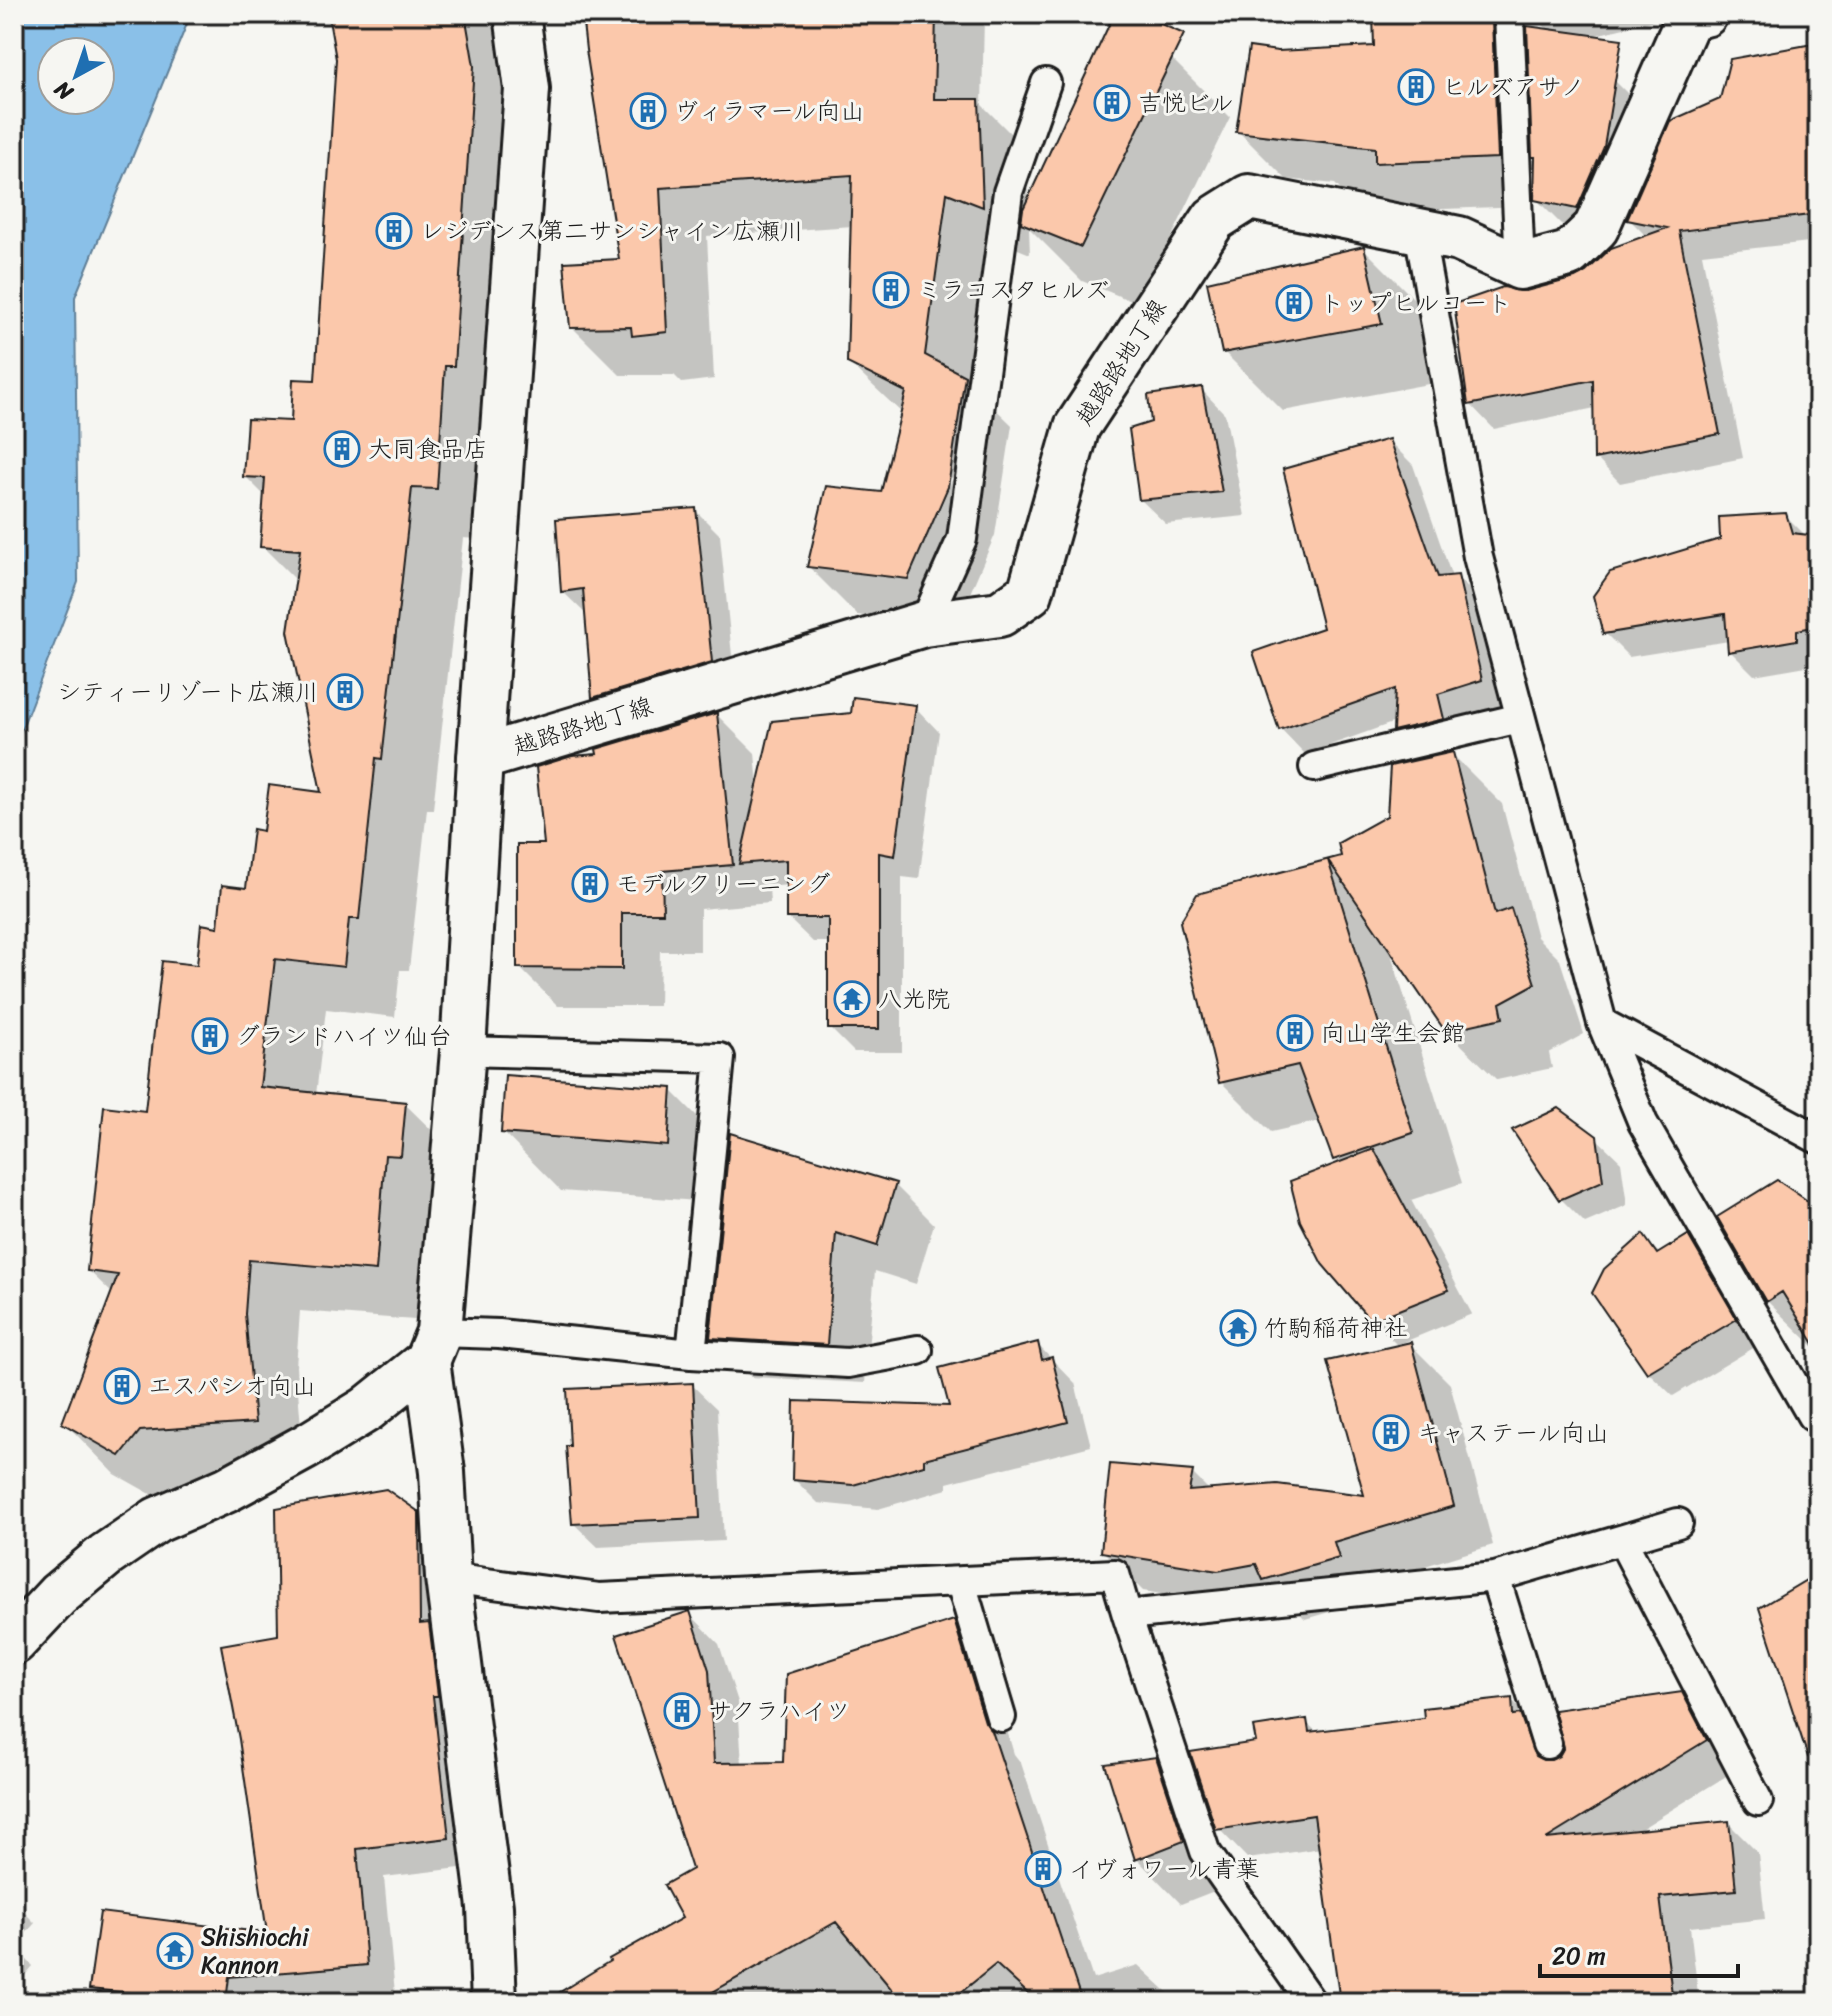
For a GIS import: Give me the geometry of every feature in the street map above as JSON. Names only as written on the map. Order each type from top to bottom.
[{"type":"street","points":[[494,2002],[490,1907],[448,1578],[433,1347],[463,1051],[480,758],[527,89],[517,14]]},
{"type":"street","points":[[1520,267],[1569,254],[1596,228],[1689,17],[1705,14]]},
{"type":"street","name":"越路路地丁線","points":[[480,758],[924,624],[1000,614],[1030,593],[1077,427],[1214,219],[1249,197],[1459,239],[1520,267]]},
{"type":"street","points":[[14,1642],[58,1595],[106,1555],[157,1520],[226,1490],[367,1409],[433,1347]]},
{"type":"lane","points":[[1509,14],[1520,267]]},
{"type":"lane","points":[[924,624],[962,539],[1008,192],[1046,83]]},
{"type":"lane","points":[[1419,231],[1478,557],[1602,1023],[1643,1123],[1812,1416]]},
{"type":"lane","points":[[1314,767],[1520,718]]},
{"type":"lane","points":[[1602,1023],[1818,1139]]},
{"type":"lane","points":[[463,1051],[720,1058],[691,1354]]},
{"type":"lane","points":[[433,1347],[499,1334],[691,1354],[848,1363],[918,1350]]},
{"type":"lane","points":[[1127,1615],[1495,1577],[1678,1523]]},
{"type":"lane","points":[[1622,1540],[1758,1801]]},
{"type":"lane","points":[[448,1578],[599,1598],[1115,1574],[1205,1851],[1311,2002]]},
{"type":"lane","points":[[1495,1577],[1547,1744]]},
{"type":"lane","points":[[961,1583],[1001,1717]]},
{"type":"water","points":[[14,14],[191,14],[75,297],[78,582],[14,749]]},
{"type":"building","points":[[328,14],[465,14],[474,66],[454,366],[445,366],[437,489],[412,488],[382,759],[376,758],[359,919],[349,919],[344,967],[275,959],[260,1087],[406,1102],[401,1156],[385,1155],[376,1271],[249,1260],[245,1314],[255,1423],[140,1431],[120,1456],[62,1423],[118,1275],[87,1271],[104,1106],[145,1111],[162,961],[197,965],[201,924],[218,927],[222,885],[246,888],[253,829],[263,831],[269,785],[321,792],[288,631],[300,550],[260,547],[265,478],[243,477],[247,419],[291,421],[293,379],[315,380],[336,59]]},
{"type":"building","points":[[582,14],[936,14],[934,99],[979,99],[983,207],[947,193],[925,355],[965,376],[948,487],[908,579],[807,567],[826,486],[881,492],[906,392],[847,363],[852,175],[660,188],[667,332],[632,336],[631,327],[570,328],[564,262],[619,259]]},
{"type":"building","name":"吉悦ビル","points":[[1114,14],[1138,14],[1184,34],[1081,247],[1021,223],[1023,209]]},
{"type":"building","points":[[1373,14],[1444,14],[1492,21],[1498,158],[1375,163],[1375,148],[1236,132],[1249,47],[1278,51],[1374,46]]},
{"type":"building","points":[[1527,26],[1622,39],[1604,147],[1577,209],[1534,200],[1535,157],[1532,157]]},
{"type":"building","points":[[1818,43],[1818,214],[1679,231],[1720,434],[1594,459],[1593,380],[1468,405],[1454,304],[1503,287],[1526,291],[1575,278],[1586,272],[1611,248],[1667,228],[1627,220],[1670,121],[1720,99],[1730,59]]},
{"type":"building","name":"トップヒルコート","points":[[1364,246],[1382,324],[1222,353],[1207,282]]},
{"type":"building","points":[[1202,387],[1222,492],[1139,500],[1129,429],[1151,422],[1148,395]]},
{"type":"building","points":[[1389,439],[1438,577],[1458,575],[1482,680],[1438,694],[1444,719],[1393,731],[1395,689],[1279,730],[1253,652],[1323,628],[1283,469]]},
{"type":"building","points":[[696,508],[712,662],[592,698],[583,589],[561,592],[556,519]]},
{"type":"building","points":[[1786,513],[1792,533],[1818,536],[1818,626],[1797,630],[1797,640],[1728,652],[1725,614],[1603,634],[1593,596],[1610,572],[1720,539],[1719,517]]},
{"type":"building","points":[[853,697],[916,705],[895,856],[879,853],[879,1029],[828,1029],[828,918],[786,918],[786,860],[739,864],[772,721],[851,713]]},
{"type":"building","points":[[717,713],[733,865],[662,871],[663,913],[622,913],[622,969],[517,968],[517,844],[544,844],[536,767],[572,756],[597,754],[596,749]]},
{"type":"building","points":[[1453,752],[1495,914],[1511,908],[1535,984],[1500,1003],[1503,1018],[1445,1031],[1328,860],[1413,1133],[1333,1160],[1298,1065],[1219,1083],[1180,922],[1197,894],[1341,856],[1338,843],[1387,816],[1390,766]]},
{"type":"building","points":[[505,1075],[672,1088],[668,1146],[501,1133]]},
{"type":"building","points":[[1559,1108],[1597,1136],[1603,1181],[1559,1200],[1512,1130]]},
{"type":"building","points":[[730,1133],[896,1183],[877,1246],[836,1233],[827,1345],[710,1338]]},
{"type":"building","points":[[1374,1149],[1449,1290],[1371,1321],[1322,1264],[1300,1221],[1290,1181]]},
{"type":"building","points":[[1777,1180],[1818,1208],[1818,1350],[1782,1292],[1766,1302],[1717,1217]]},
{"type":"building","points":[[1643,1234],[1657,1254],[1688,1235],[1737,1319],[1647,1373],[1592,1293],[1604,1269]]},
{"type":"building","points":[[1038,1342],[1042,1360],[1052,1357],[1068,1422],[924,1459],[924,1465],[853,1485],[792,1480],[794,1401],[949,1406],[939,1368]]},
{"type":"building","points":[[1411,1342],[1454,1506],[1334,1542],[1339,1558],[1263,1580],[1256,1564],[1218,1571],[1101,1552],[1110,1464],[1193,1471],[1189,1491],[1277,1484],[1364,1495],[1327,1361]]},
{"type":"building","points":[[693,1383],[700,1518],[572,1524],[566,1446],[570,1446],[567,1389]]},
{"type":"building","points":[[386,1489],[419,1512],[420,1624],[429,1623],[438,1696],[433,1696],[449,1838],[357,1849],[367,1965],[229,1977],[226,2002],[89,1989],[100,1912],[267,1933],[239,1739],[221,1645],[278,1635],[276,1508]]},
{"type":"building","points":[[1818,1573],[1818,1755],[1808,1757],[1759,1608]]},
{"type":"building","points":[[690,1611],[709,1670],[714,1763],[783,1762],[786,1674],[954,1620],[985,1722],[992,1731],[1082,2002],[1037,2002],[996,1964],[949,2002],[902,2002],[836,1922],[695,2002],[544,2002],[609,1959],[682,1918],[664,1885],[692,1869],[616,1635]]},
{"type":"building","points":[[1682,1692],[1707,1740],[1546,1839],[1729,1821],[1736,1890],[1660,1897],[1673,2002],[1340,2002],[1314,1815],[1216,1830],[1190,1752],[1256,1742],[1253,1727],[1307,1719],[1309,1732],[1424,1718],[1423,1708],[1512,1698],[1513,1715],[1520,1714],[1535,1756],[1551,1760],[1559,1756],[1564,1747],[1554,1710]]},
{"type":"building","points":[[1156,1757],[1184,1841],[1135,1860],[1105,1764]]},
{"type":"place","name":"ヒルズアサノ","points":[[1416,87]]},
{"type":"place","name":"吉悦ビル","points":[[1112,103]]},
{"type":"place","name":"ヴィラマール向山","points":[[648,111]]},
{"type":"place","name":"レジデンス第二サンシャイン広瀬川","points":[[394,231]]},
{"type":"place","name":"ミラコスタヒルズ","points":[[891,290]]},
{"type":"place","name":"トップヒルコート","points":[[1294,303]]},
{"type":"place","name":"大同食品店","points":[[342,449]]},
{"type":"place","name":"シティーリゾート広瀬川","points":[[345,692]]},
{"type":"place","name":"モデルクリーニング","points":[[590,884]]},
{"type":"place","name":"八光院","points":[[852,999]]},
{"type":"place","name":"向山学生会館","points":[[1295,1033]]},
{"type":"place","name":"グランドハイツ仙台","points":[[210,1036]]},
{"type":"place","name":"竹駒稲荷神社","points":[[1238,1328]]},
{"type":"place","name":"エスパシオ向山","points":[[122,1386]]},
{"type":"place","name":"キャステール向山","points":[[1391,1433]]},
{"type":"place","name":"サクラハイツ","points":[[682,1711]]},
{"type":"place","name":"イヴォワール青葉","points":[[1043,1869]]},
{"type":"place","name":"Shishiochi Kannon","points":[[175,1951]]}]
